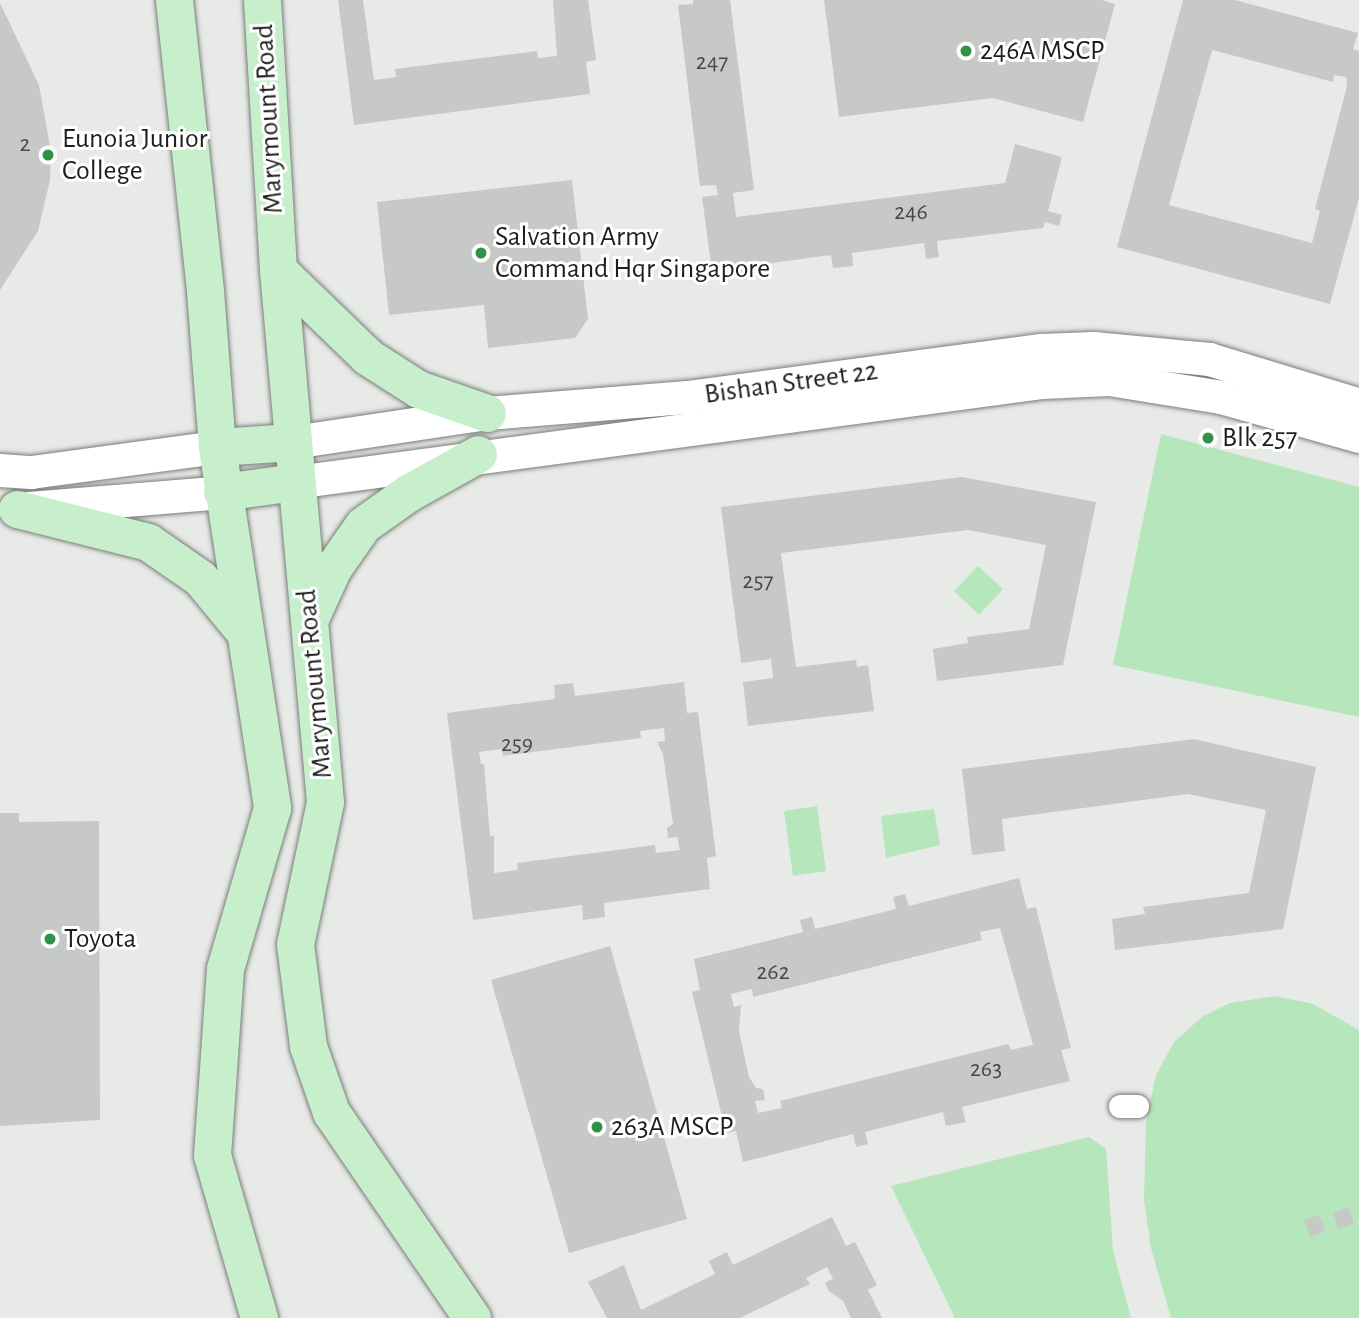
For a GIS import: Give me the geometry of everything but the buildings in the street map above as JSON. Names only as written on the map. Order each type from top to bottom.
[{"type":"main road","name":"Marymount Road","points":[[174,0],[205,291],[222,492],[272,808],[225,969],[212,1156],[258,1318]]},
{"type":"main road","name":"Marymount Road","points":[[262,0],[278,270],[295,482],[311,617],[325,802],[295,944],[308,1046],[331,1112],[472,1318]]},
{"type":"main road","points":[[278,270],[368,357],[418,389],[487,413]]},
{"type":"main road","name":"Bishan Street 22","points":[[217,447],[293,442],[487,413],[687,397],[1041,350],[1093,348],[1209,359],[1359,405]]},
{"type":"main road","name":"Bishan Street 22","points":[[222,492],[478,454],[626,440],[1042,382],[1109,379],[1221,397],[1359,436]]},
{"type":"main road","points":[[0,470],[31,471],[217,447]]},
{"type":"main road","points":[[311,617],[333,568],[363,525],[408,493],[478,454]]},
{"type":"main road","points":[[9,508],[222,492]]},
{"type":"main road","points":[[9,508],[148,542],[200,579],[243,630]]},
{"type":"green space","points":[[1161,434],[1359,487],[1359,717],[1113,665]]},
{"type":"green space","points":[[978,566],[1003,589],[979,615],[954,591]]},
{"type":"green space","points":[[817,806],[826,871],[793,876],[784,811]]},
{"type":"green space","points":[[934,809],[940,845],[886,858],[881,816]]},
{"type":"green space","points":[[1275,996],[1313,1004],[1359,1030],[1359,1318],[1171,1318],[1151,1248],[1144,1200],[1146,1122],[1156,1075],[1174,1042],[1203,1016],[1230,1003]]},
{"type":"green space","points":[[1089,1137],[1106,1149],[1113,1250],[1131,1318],[955,1318],[891,1186]]},
{"type":"place","name":"246A MSCP","points":[[966,51]]},
{"type":"place","name":"Eunoia Junior College","points":[[48,155]]},
{"type":"place","name":"Salvation Army Command Hqr Singapore","points":[[481,253]]},
{"type":"place","name":"Blk 257","points":[[1208,438]]},
{"type":"place","name":"Toyota","points":[[50,939]]},
{"type":"place","name":"263A MSCP","points":[[597,1127]]}]
